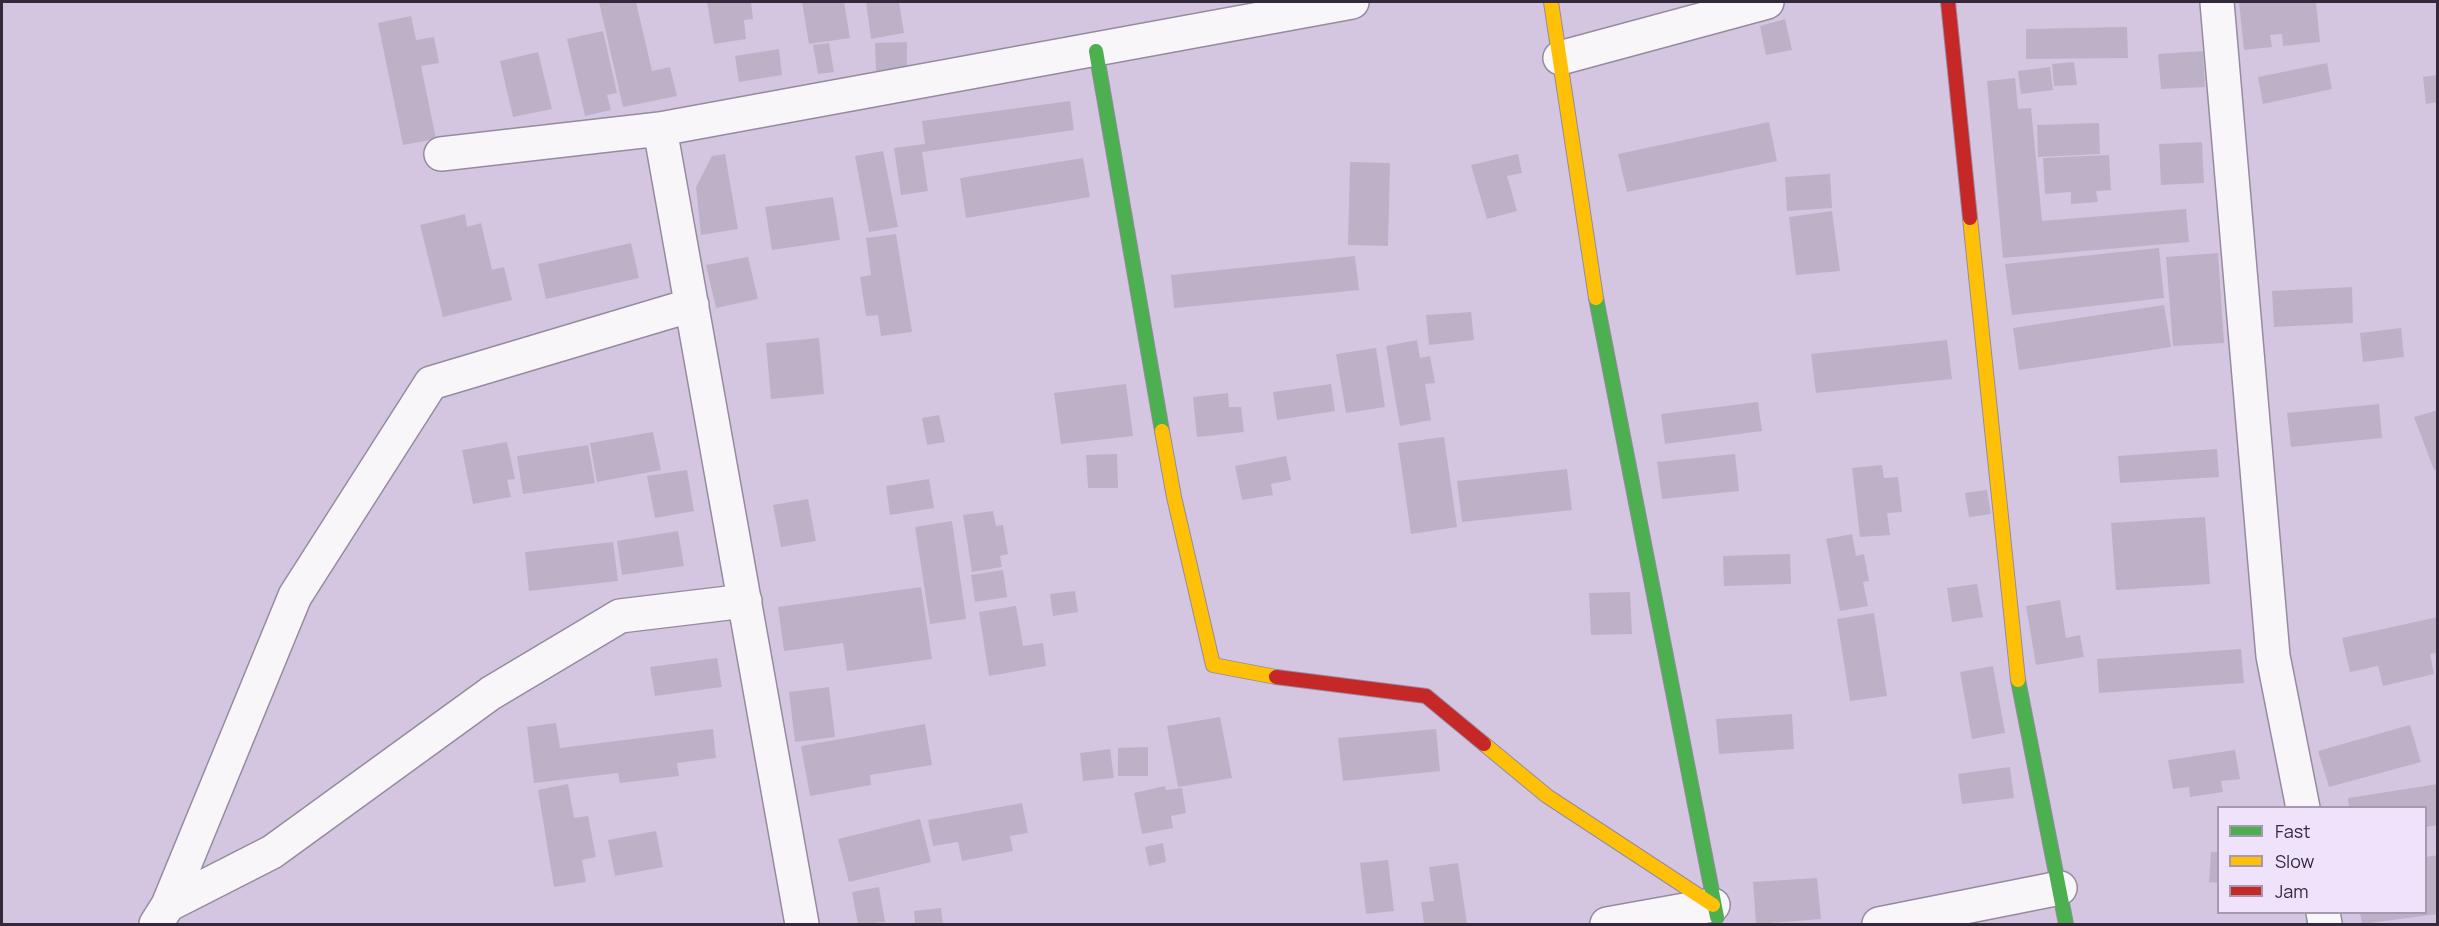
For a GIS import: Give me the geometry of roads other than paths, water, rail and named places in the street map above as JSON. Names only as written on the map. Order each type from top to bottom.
[{"type":"street","points":[[441,154],[660,129],[1096,51],[1352,2]]},
{"type":"street","points":[[1551,2],[1597,304],[1716,915]]},
{"type":"street","points":[[1560,58],[1767,2]]},
{"type":"street","points":[[1948,2],[2018,681],[2066,924]]},
{"type":"street","points":[[2217,2],[2272,656],[2302,806]]},
{"type":"street","points":[[1096,51],[1174,497],[1213,665],[1299,682],[1426,696],[1547,796],[1716,915]]},
{"type":"street","points":[[660,129],[802,924]]},
{"type":"street","points":[[162,915],[295,596],[431,382],[692,305]]},
{"type":"street","points":[[162,915],[272,852],[491,693],[620,616],[745,601]]},
{"type":"street","points":[[1879,924],[2060,888]]},
{"type":"street","points":[[1608,924],[1716,915]]}]
